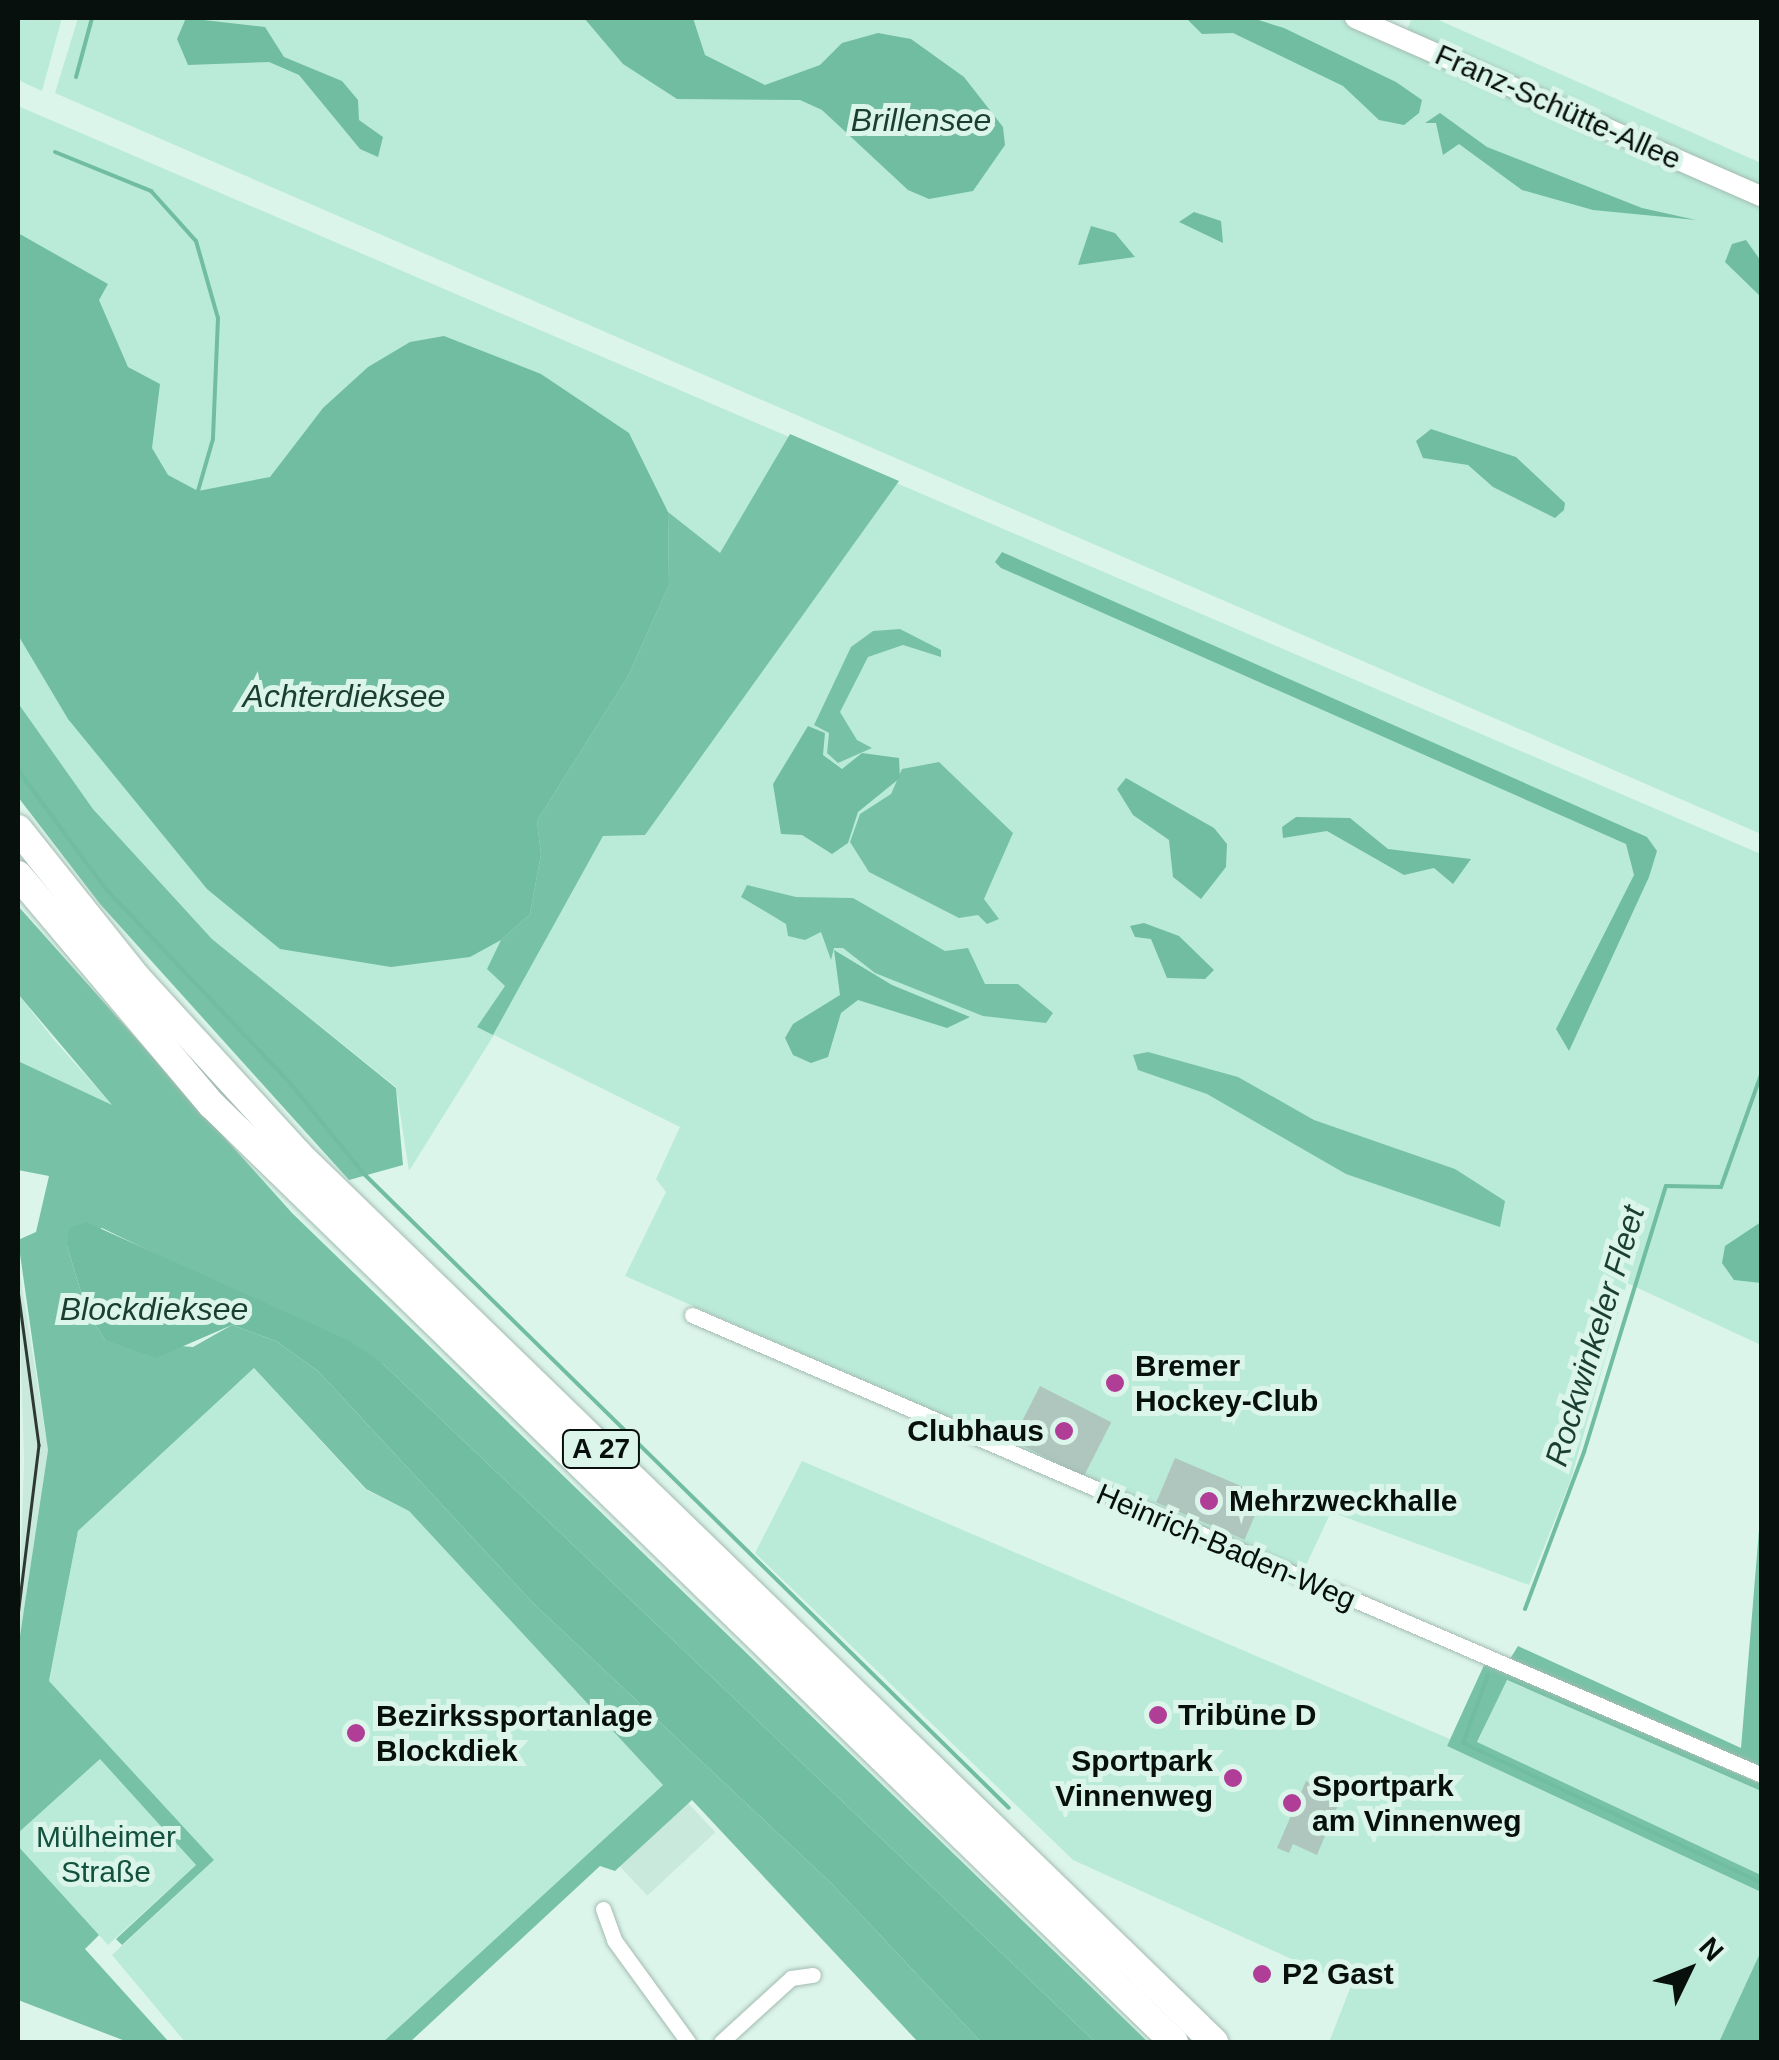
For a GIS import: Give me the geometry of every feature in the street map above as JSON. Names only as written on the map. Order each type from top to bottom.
[{"type":"highway","name":"A 27","points":[[18,828],[136,978],[298,1154],[1214,2042]]},
{"type":"highway","name":"A 27","points":[[18,875],[239,1132],[1174,2042]]},
{"type":"main road","name":"Franz-Schütte-Allee","points":[[1354,18],[1762,197]]},
{"type":"street","name":"Heinrich-Baden-Weg","points":[[692,1315],[1762,1776]]},
{"type":"street","points":[[603,1909],[614,1940],[688,2042]]},
{"type":"street","points":[[721,2042],[791,1978],[812,1974]]},
{"type":"shaded area","points":[[790,434],[899,481],[645,835],[603,836],[493,1035],[477,1027],[505,986],[487,969],[501,940],[530,914],[541,854],[537,821],[628,676],[669,585],[668,512],[720,553]]},
{"type":"shaded area","points":[[900,629],[941,650],[941,657],[903,645],[868,657],[840,712],[857,740],[872,748],[838,763],[827,753],[829,733],[814,725],[851,647],[873,631]]},
{"type":"shaded area","points":[[18,703],[93,809],[212,939],[396,1088],[403,1165],[349,1180],[100,904],[18,797]]},
{"type":"shaded area","points":[[939,762],[1013,833],[984,899],[999,919],[987,924],[978,915],[959,918],[869,872],[850,842],[860,814],[891,794],[902,769]]},
{"type":"shaded area","points":[[747,885],[796,897],[853,898],[945,951],[968,948],[985,984],[1018,984],[1053,1013],[1046,1023],[983,1016],[875,973],[843,948],[834,948],[831,960],[821,932],[805,940],[788,936],[786,924],[741,897]]},
{"type":"shaded area","points":[[18,906],[292,1213],[1148,2042],[1095,2042],[383,1364],[102,1228],[67,1246],[87,1312],[105,1340],[193,1347],[232,1325],[276,1341],[318,1371],[534,1604],[831,1883],[981,2042],[918,2042],[692,1800],[615,1871],[600,1866],[410,2042],[383,2042],[663,1785],[409,1511],[366,1489],[254,1368],[78,1531],[49,1681],[214,1860],[122,1945],[116,1939],[196,1865],[100,1759],[18,1833],[18,1649],[48,1450],[18,1240],[36,1232],[49,1176],[18,1170],[18,1061],[112,1105],[18,994]]},
{"type":"shaded area","points":[[1148,1052],[1238,1077],[1314,1120],[1455,1169],[1505,1201],[1500,1227],[1346,1174],[1207,1094],[1138,1070],[1133,1055]]},
{"type":"shaded area","points":[[18,1262],[48,1450],[18,1649],[24,1460]]},
{"type":"shaded area","points":[[1761,1506],[1759,1767],[1510,1659],[1518,1646],[1741,1748]]},
{"type":"shaded area","points":[[1485,1663],[1761,1784],[1761,1791],[1507,1680],[1477,1742],[1761,1875],[1761,1892],[1447,1746]]},
{"type":"shaded area","points":[[688,1803],[715,1832],[647,1896],[620,1866]]},
{"type":"shaded area","points":[[18,1846],[99,1935],[85,1949],[169,2042],[128,2042],[18,2000]]},
{"type":"shaded area","points":[[1761,1951],[1761,2042],[1719,2042]]},
{"type":"green space","points":[[18,18],[62,18],[42,91],[18,80]]},
{"type":"green space","points":[[78,18],[1338,18],[1761,204],[1761,834],[55,93]]},
{"type":"green space","points":[[1412,18],[1434,18],[1761,163],[1761,190],[1406,32]]},
{"type":"green space","points":[[18,106],[1761,854],[1761,1345],[1627,1283],[1570,1482],[1529,1585],[1331,1512],[1302,1574],[625,1276],[666,1192],[656,1179],[680,1127],[494,1035],[409,1171],[396,1087],[212,939],[93,809],[18,703]]},
{"type":"green space","points":[[18,994],[55,1041],[114,1107],[18,1061]]},
{"type":"green space","name":"Bezirkssportanlage Blockdiek","points":[[254,1368],[365,1489],[409,1511],[663,1785],[383,2042],[185,2042],[112,1955],[214,1860],[49,1682],[78,1531]]},
{"type":"green space","name":"Sportpark am Vinnenweg","points":[[802,1461],[1450,1739],[1447,1746],[1761,1892],[1761,1951],[1719,2042],[1329,2042],[1351,1986],[1073,1860],[755,1553]]},
{"type":"green space","points":[[1506,1680],[1761,1791],[1761,1875],[1477,1743]]},
{"type":"green space","name":"Mülheimer Straße","points":[[100,1758],[196,1865],[108,1945],[18,1846],[18,1833]]},
{"type":"water","points":[[186,18],[265,27],[284,57],[342,81],[358,100],[359,120],[383,137],[378,157],[360,149],[299,75],[269,62],[188,65],[177,39]]},
{"type":"water","name":"Brillensee","points":[[584,18],[693,18],[705,55],[765,85],[820,65],[842,43],[878,33],[911,39],[964,77],[1003,127],[1005,145],[973,191],[929,199],[908,190],[822,110],[800,100],[677,99],[623,64]]},
{"type":"water","points":[[1186,18],[1252,18],[1284,28],[1396,82],[1422,100],[1419,113],[1404,125],[1379,120],[1343,86],[1233,33],[1202,34]]},
{"type":"water","points":[[1440,113],[1487,147],[1642,208],[1696,220],[1593,210],[1522,190],[1459,144],[1443,155],[1436,123],[1425,123]]},
{"type":"water","points":[[1194,212],[1221,221],[1223,243],[1179,222]]},
{"type":"water","points":[[1091,226],[1115,233],[1135,257],[1078,265]]},
{"type":"water","name":"Achterdieksee","points":[[18,233],[108,284],[99,300],[128,367],[160,384],[152,448],[168,475],[198,491],[270,477],[323,408],[368,367],[410,342],[444,336],[541,374],[629,433],[668,512],[669,585],[628,676],[537,821],[541,854],[530,914],[501,940],[470,957],[391,967],[280,949],[207,889],[68,719],[18,635]]},
{"type":"water","points":[[1746,240],[1761,261],[1761,297],[1725,262],[1732,244]]},
{"type":"water","points":[[1431,429],[1516,457],[1565,503],[1564,510],[1555,518],[1493,487],[1468,465],[1423,458],[1416,441]]},
{"type":"water","points":[[1002,552],[1647,837],[1657,851],[1649,877],[1569,1051],[1556,1029],[1634,875],[1626,844],[1001,568],[995,562]]},
{"type":"water","points":[[808,726],[825,733],[823,755],[842,769],[862,753],[899,758],[900,778],[858,812],[848,843],[832,854],[802,835],[781,834],[773,784]]},
{"type":"water","points":[[1126,778],[1214,828],[1227,844],[1226,867],[1201,899],[1173,877],[1169,840],[1133,815],[1117,789]]},
{"type":"water","points":[[1296,817],[1350,818],[1388,849],[1471,859],[1453,884],[1434,868],[1404,875],[1327,831],[1283,838],[1282,827]]},
{"type":"water","points":[[1144,923],[1179,936],[1214,970],[1205,979],[1167,978],[1151,939],[1135,937],[1130,926]]},
{"type":"water","points":[[834,950],[892,985],[970,1017],[947,1028],[858,1000],[841,1013],[828,1057],[811,1063],[793,1055],[785,1038],[793,1024],[840,995]]},
{"type":"water","name":"Blockdieksee","points":[[86,1222],[350,1341],[383,1364],[1095,2042],[981,2042],[831,1883],[534,1604],[318,1371],[276,1341],[232,1325],[156,1358],[105,1340],[87,1312],[67,1246],[69,1228]]},
{"type":"water","points":[[1761,1222],[1761,1283],[1734,1280],[1722,1263],[1725,1246]]},
{"type":"building","name":"Clubhaus","points":[[1040,1386],[1111,1422],[1084,1477],[1012,1440]]},
{"type":"building","name":"Mehrzweckhalle","points":[[1175,1458],[1263,1496],[1245,1540],[1156,1502]]},
{"type":"building","points":[[1306,1781],[1318,1786],[1314,1794],[1338,1805],[1317,1855],[1293,1844],[1289,1853],[1277,1848]]},
{"type":"waterway","points":[[76,77],[92,18]]},
{"type":"waterway","points":[[55,152],[151,191],[196,241],[218,318],[213,439],[198,491]]},
{"type":"waterway","points":[[18,770],[105,888],[290,1083],[364,1174],[1009,1808]]},
{"type":"waterway","name":"Rockwinkeler Fleet","points":[[1525,1609],[1584,1452],[1666,1186],[1721,1187],[1762,1072]]},
{"type":"waterway","name":"Rockwinkeler Fleet","points":[[1488,1675],[1463,1743],[1762,1883]]},
{"type":"tram line","points":[[18,1290],[39,1445],[18,1616]]},
{"type":"place","name":"Bremer Hockey-Club","points":[[1115,1383]]},
{"type":"place","name":"Clubhaus","points":[[1064,1431]]},
{"type":"place","name":"Mehrzweckhalle","points":[[1209,1501]]},
{"type":"place","name":"Tribüne D","points":[[1158,1715]]},
{"type":"place","name":"Bezirkssportanlage Blockdiek","points":[[356,1733]]},
{"type":"place","name":"Sportpark Vinnenweg","points":[[1233,1778]]},
{"type":"place","name":"Sportpark am Vinnenweg","points":[[1292,1803]]},
{"type":"place","name":"P2 Gast","points":[[1262,1974]]}]
